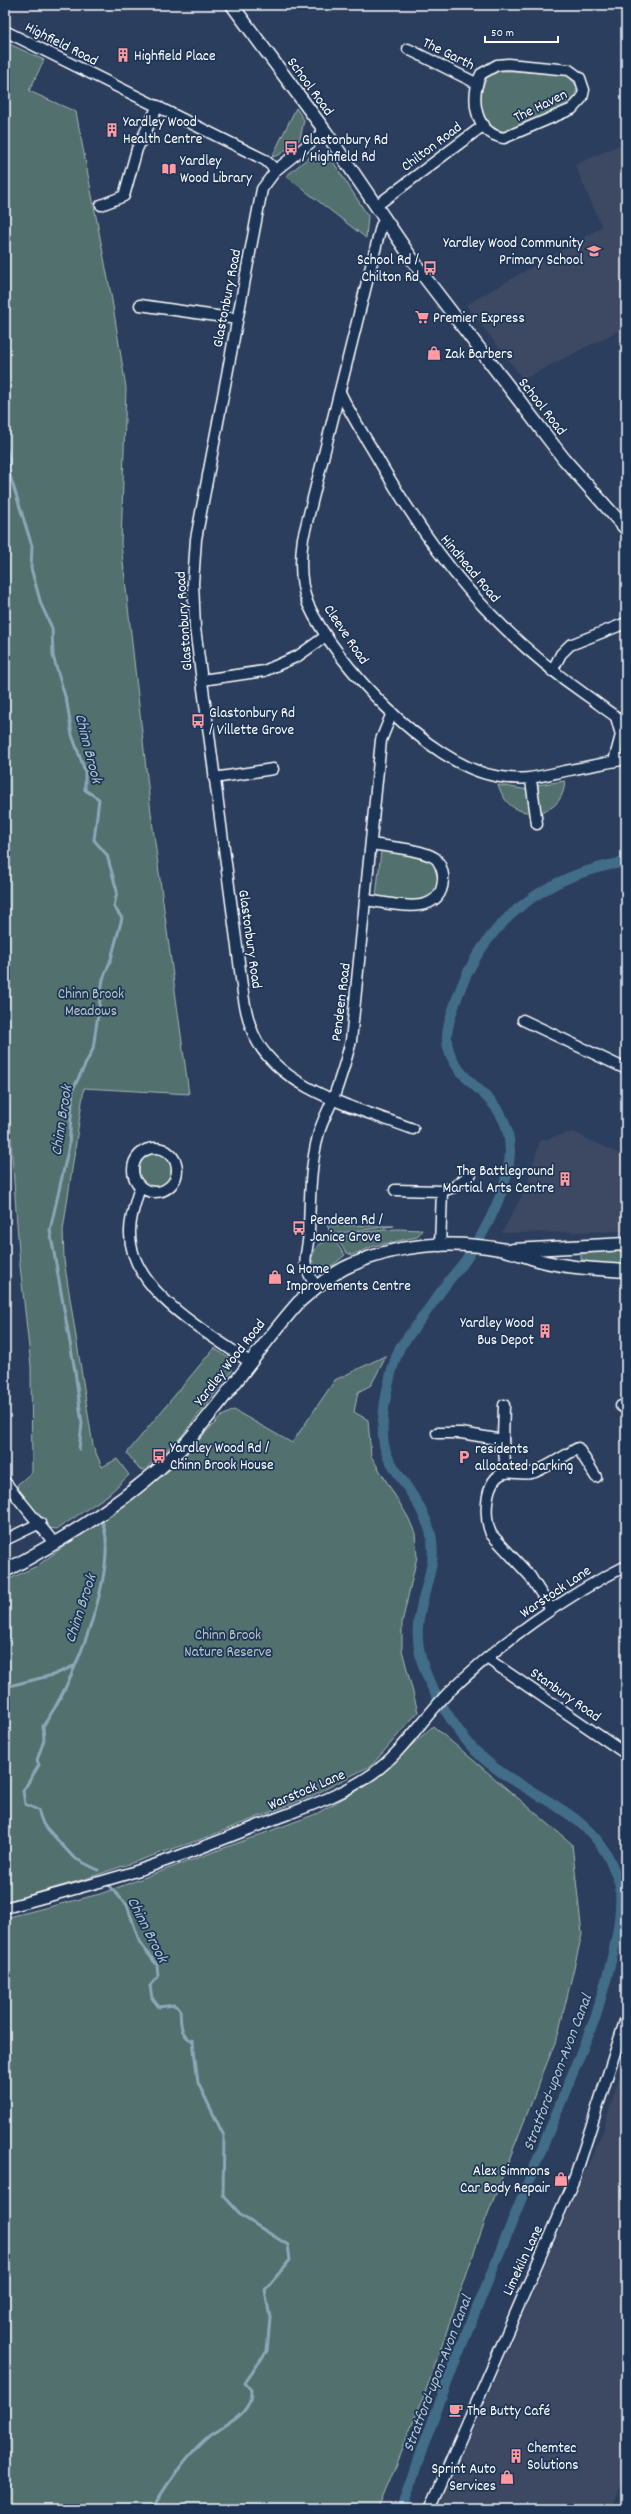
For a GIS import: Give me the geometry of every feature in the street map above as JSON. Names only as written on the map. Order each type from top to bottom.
[{"type":"street","name":"School Road","points":[[232,5],[325,131],[423,275],[509,388],[588,488],[626,529]]},
{"type":"street","name":"Highfield Road","points":[[5,31],[265,160],[276,170]]},
{"type":"street","name":"The Garth","points":[[408,49],[476,83]]},
{"type":"street","name":"The Haven","points":[[508,64],[569,70],[580,78],[584,90],[582,98],[572,109],[504,138],[496,137],[484,125],[477,113],[474,101],[476,83],[481,74],[488,69],[508,64]]},
{"type":"street","points":[[100,205],[115,201],[124,196],[137,149],[158,106]]},
{"type":"street","name":"Chilton Road","points":[[376,206],[484,125]]},
{"type":"street","name":"Glastonbury Road","points":[[325,131],[276,170],[262,189],[196,539],[193,582],[195,628],[240,970],[247,1014],[254,1034],[270,1059],[284,1072],[301,1084],[413,1129]]},
{"type":"street","name":"Cleeve Road","points":[[385,219],[381,226],[371,262],[302,550],[301,572],[308,603],[326,636],[355,675],[392,713],[439,750],[465,765],[494,776],[531,780],[626,759]]},
{"type":"street","points":[[140,305],[237,319]]},
{"type":"street","name":"Hindhead Road","points":[[340,392],[352,416],[415,522],[458,579],[485,609],[552,672],[616,717],[626,722]]},
{"type":"street","points":[[552,672],[561,654],[570,645],[626,623]]},
{"type":"street","points":[[202,680],[264,671],[298,656],[326,636]]},
{"type":"street","name":"Pendeen Road","points":[[316,1288],[305,1268],[304,1261],[309,1236],[310,1187],[318,1134],[333,1098],[351,1040],[372,844],[381,740],[392,713]]},
{"type":"street","points":[[614,762],[621,735],[616,717]]},
{"type":"street","points":[[214,778],[273,769]]},
{"type":"street","points":[[531,780],[537,824]]},
{"type":"street","points":[[366,900],[412,906],[426,905],[434,900],[440,892],[443,880],[442,871],[435,858],[423,853],[372,844]]},
{"type":"street","points":[[523,1020],[626,1069]]},
{"type":"street","points":[[140,1187],[147,1191],[162,1192],[174,1183],[177,1168],[171,1155],[166,1150],[152,1148],[139,1155],[133,1168],[133,1175],[140,1187],[130,1232],[132,1253],[144,1277],[165,1302],[251,1363]]},
{"type":"street","points":[[395,1190],[442,1191],[454,1187],[471,1174]]},
{"type":"street","points":[[440,1246],[442,1191]]},
{"type":"street","name":"Yardley Wood Road","points":[[5,1571],[55,1544],[140,1487],[185,1443],[251,1363],[280,1323],[299,1302],[316,1288],[350,1265],[404,1248],[458,1245],[503,1249],[626,1244]]},
{"type":"street","points":[[576,1267],[577,1246]]},
{"type":"street","name":"Yardley Wood Road","points":[[503,1249],[539,1261],[576,1267],[626,1271]]},
{"type":"street","points":[[504,1405],[502,1440],[506,1473]]},
{"type":"street","points":[[437,1433],[461,1433],[502,1440]]},
{"type":"street","points":[[551,1609],[530,1576],[491,1534],[488,1526],[488,1506],[491,1487],[496,1477],[506,1473],[518,1475],[534,1472],[578,1448],[596,1477]]},
{"type":"street","points":[[5,1482],[40,1523],[55,1544]]},
{"type":"street","points":[[5,1540],[40,1523]]},
{"type":"street","name":"Warstock Lane","points":[[5,1908],[150,1866],[201,1848],[344,1792],[374,1773],[406,1741],[449,1692],[488,1659],[551,1609],[600,1578],[626,1566]]},
{"type":"street","name":"Stanbury Road","points":[[488,1659],[626,1754]]},
{"type":"street","name":"Limekiln Lane","points":[[430,2509],[575,2178],[626,2018]]},
{"type":"shaded area","name":"Yardley Wood Community Primary School","points":[[626,142],[626,327],[523,379],[466,305],[602,227],[575,165]]},
{"type":"shaded area","points":[[573,1132],[626,1157],[626,1231],[502,1233],[526,1188],[540,1141]]},
{"type":"shaded area","points":[[626,2056],[626,2470],[622,2482],[610,2509],[436,2509],[483,2407],[603,2131]]},
{"type":"green space","name":"Chinn Brook Meadows","points":[[5,42],[44,60],[29,91],[76,112],[112,300],[126,388],[121,544],[151,813],[189,1094],[84,1088],[63,1230],[64,1260],[93,1446],[102,1467],[117,1459],[129,1475],[108,1495],[57,1529],[48,1528],[17,1487],[18,1484],[32,1472],[31,1366],[20,1265],[8,1100],[5,1099]]},
{"type":"green space","points":[[491,71],[568,75],[577,87],[574,102],[502,133],[493,128],[487,121],[483,114],[481,105],[483,88]]},
{"type":"green space","points":[[296,108],[304,120],[300,139],[279,155],[272,157]]},
{"type":"green space","points":[[320,153],[332,160],[368,216],[366,238],[286,176],[313,154]]},
{"type":"green space","points":[[565,781],[561,797],[555,805],[540,812],[538,785]]},
{"type":"green space","points":[[498,785],[529,790],[533,813],[520,810],[510,805],[503,797]]},
{"type":"green space","points":[[381,851],[424,856],[432,860],[441,873],[433,898],[409,903],[376,897]]},
{"type":"green space","points":[[156,1153],[168,1158],[173,1170],[168,1182],[156,1187],[144,1182],[139,1170],[144,1158]]},
{"type":"green space","points":[[327,1225],[394,1226],[331,1234]]},
{"type":"green space","points":[[397,1229],[422,1230],[417,1237],[374,1246],[352,1255],[347,1253],[336,1238],[362,1232]]},
{"type":"green space","points":[[329,1239],[333,1239],[345,1255],[333,1265],[319,1270],[311,1259],[317,1246]]},
{"type":"green space","points":[[597,1249],[624,1251],[619,1265],[588,1262],[581,1259],[581,1253],[585,1250]]},
{"type":"green space","points":[[214,1348],[230,1359],[232,1371],[181,1437],[144,1470],[139,1469],[127,1453]]},
{"type":"green space","name":"Chinn Brook Nature Reserve","points":[[387,1355],[371,1385],[358,1392],[354,1412],[368,1420],[371,1456],[408,1517],[415,1533],[417,1557],[402,1623],[402,1650],[418,1712],[372,1765],[312,1796],[199,1840],[85,1879],[5,1902],[5,1581],[37,1566],[175,1466],[222,1416],[234,1410],[292,1443],[335,1380]]},
{"type":"green space","points":[[433,1726],[572,1844],[582,1934],[558,2035],[485,2221],[424,2396],[377,2509],[5,2509],[5,1918],[100,1894],[316,1814],[370,1783]]},
{"type":"waterway","name":"Chinn Brook","points":[[5,443],[9,459],[8,469],[32,546],[31,568],[41,604],[52,628],[53,656],[67,703],[72,735],[85,771],[85,790],[99,799],[94,840],[107,855],[117,891],[114,907],[122,918],[111,959],[103,979],[93,1049],[73,1089],[69,1146],[50,1230],[75,1371],[82,1424],[79,1449]]},
{"type":"waterway","name":"Stratford-upon-Avon Canal","points":[[402,2509],[423,2447],[455,2362],[596,2016],[617,1936],[620,1887],[616,1873],[602,1846],[588,1830],[555,1805],[500,1771],[475,1751],[455,1726],[429,1681],[419,1651],[418,1626],[431,1567],[433,1555],[432,1543],[430,1531],[422,1511],[393,1466],[384,1446],[383,1418],[385,1402],[388,1386],[400,1347],[473,1250],[495,1208],[506,1178],[509,1164],[510,1150],[508,1131],[501,1116],[493,1104],[462,1073],[454,1061],[448,1047],[447,1035],[449,1022],[457,998],[469,971],[484,946],[501,924],[544,890],[570,877],[597,868],[626,862]]},
{"type":"waterway","name":"Chinn Brook","points":[[98,1870],[74,1858],[43,1824],[38,1810],[25,1804],[23,1791],[39,1765],[37,1760],[44,1740],[43,1726],[66,1687],[95,1610],[102,1585],[105,1561],[106,1537],[102,1519]]},
{"type":"waterway","points":[[5,1687],[53,1675],[74,1666]]},
{"type":"waterway","name":"Chinn Brook","points":[[107,1884],[127,1905],[140,1943],[157,1965],[158,1977],[150,1986],[152,1998],[159,2007],[174,2005],[180,2009],[183,2032],[193,2041],[198,2083],[224,2136],[223,2195],[242,2216],[288,2245],[290,2260],[265,2290],[270,2318],[267,2351],[245,2383],[251,2390],[248,2405],[240,2416],[218,2429],[193,2451],[171,2479],[152,2509]]},
{"type":"place","name":"Highfield Place","points":[[123,55]]},
{"type":"place","name":"Yardley Wood Health Centre","points":[[112,130]]},
{"type":"place","name":"Glastonbury Rd / Highfield Rd","points":[[291,148]]},
{"type":"place","name":"Yardley Wood Library","points":[[169,169]]},
{"type":"place","name":"Yardley Wood Community Primary School","points":[[594,251]]},
{"type":"place","name":"School Rd / Chilton Rd","points":[[430,268]]},
{"type":"place","name":"Premier Express","points":[[422,317]]},
{"type":"place","name":"Zak Barbers","points":[[434,353]]},
{"type":"place","name":"Glastonbury Rd / Villette Grove","points":[[198,721]]},
{"type":"place","name":"The Battleground Martial Arts Centre","points":[[565,1179]]},
{"type":"place","name":"Pendeen Rd / Janice Grove","points":[[299,1228]]},
{"type":"place","name":"Q Home Improvements Centre","points":[[275,1277]]},
{"type":"place","name":"Yardley Wood Bus Depot","points":[[545,1331]]},
{"type":"place","name":"Yardley Wood Rd / Chinn Brook House","points":[[159,1456]]},
{"type":"place","name":"residents allocated parking","points":[[464,1457]]},
{"type":"place","name":"Alex Simmons Car Body Repair","points":[[561,2179]]},
{"type":"place","name":"The Butty Café","points":[[456,2410]]},
{"type":"place","name":"Chemtec Solutions","points":[[516,2456]]},
{"type":"place","name":"Sprint Auto Services","points":[[507,2477]]}]
